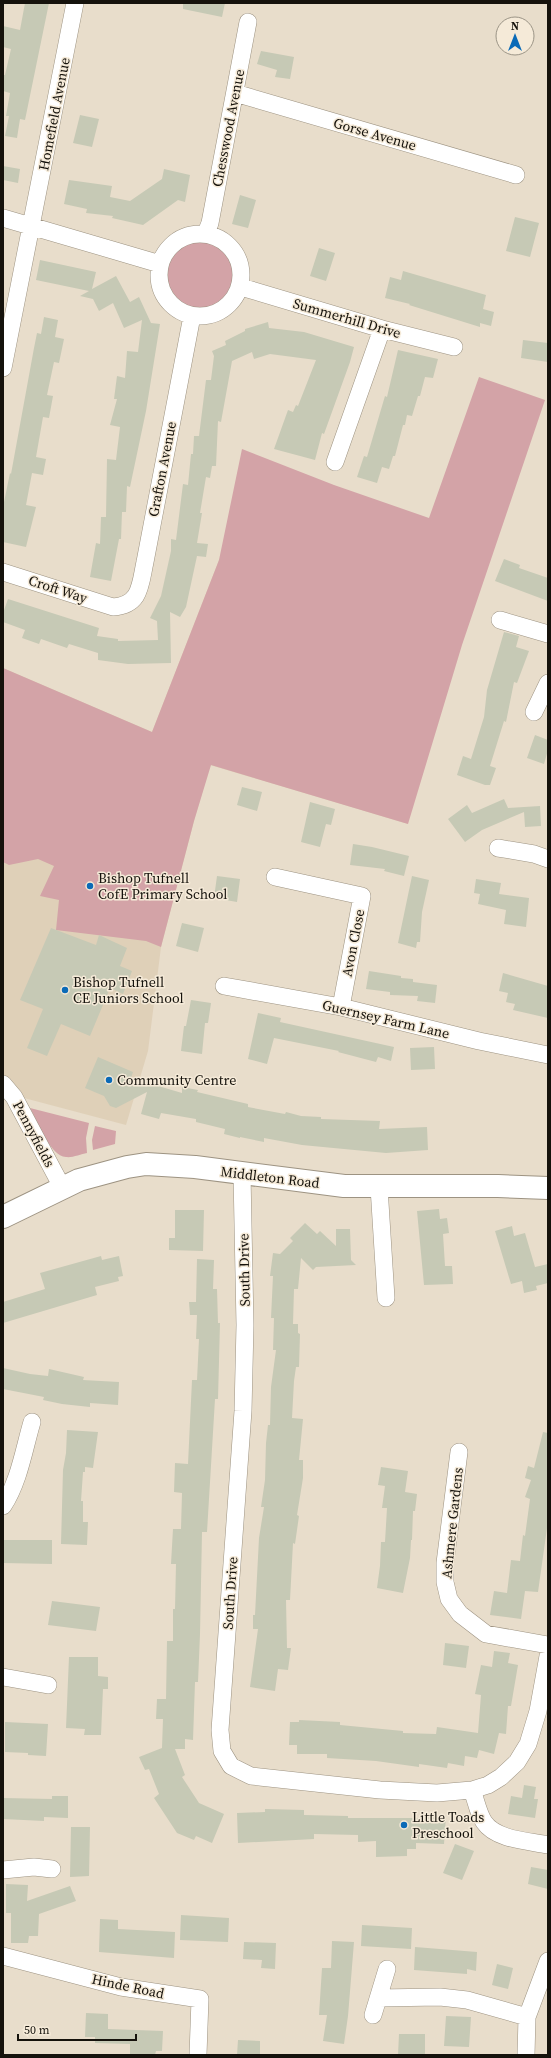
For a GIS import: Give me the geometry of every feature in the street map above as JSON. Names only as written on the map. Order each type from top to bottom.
[{"type":"main road","name":"Middleton Road","points":[[3,1217],[62,1187],[100,1174],[146,1164],[195,1168],[344,1186],[498,1186],[548,1188]]},
{"type":"street","name":"Homefield Avenue","points":[[3,368],[75,3]]},
{"type":"street","name":"Chesswood Avenue","points":[[206,233],[248,22]]},
{"type":"street","name":"Gorse Avenue","points":[[235,93],[516,175]]},
{"type":"street","points":[[3,218],[160,264]]},
{"type":"street","points":[[206,233],[217,236],[226,243],[240,263],[242,275],[241,288],[232,303],[218,313],[206,316],[192,316],[181,312],[170,303],[162,291],[159,278],[160,264],[166,250],[177,240],[190,234],[206,233]]},
{"type":"street","name":"Summerhill Drive","points":[[241,288],[382,329],[454,347]]},
{"type":"street","name":"Grafton Avenue","points":[[113,607],[128,604],[135,598],[139,589],[192,316]]},
{"type":"street","points":[[335,462],[382,329]]},
{"type":"street","name":"Croft Way","points":[[3,572],[113,607]]},
{"type":"street","points":[[500,620],[548,634]]},
{"type":"street","points":[[534,712],[546,690]]},
{"type":"street","points":[[498,848],[534,854],[548,859]]},
{"type":"street","name":"Avon Close","points":[[275,877],[362,896],[341,1007]]},
{"type":"street","name":"Guernsey Farm Lane","points":[[224,986],[341,1007],[479,1041],[548,1055]]},
{"type":"street","name":"Pennyfields","points":[[3,1084],[14,1097],[62,1187]]},
{"type":"street","name":"South Drive","points":[[242,1174],[245,1325],[243,1411],[220,1730],[222,1751],[231,1766],[251,1776],[380,1790],[437,1792],[472,1790],[488,1785],[501,1777],[517,1762],[528,1744],[543,1712],[548,1656]]},
{"type":"street","points":[[378,1187],[386,1298]]},
{"type":"street","points":[[3,1506],[9,1498],[15,1481],[32,1422]]},
{"type":"street","name":"Ashmere Gardens","points":[[459,1452],[445,1563],[445,1582],[449,1600],[460,1614],[486,1634],[548,1645]]},
{"type":"street","points":[[3,1677],[48,1685]]},
{"type":"street","points":[[472,1790],[484,1823],[495,1831],[505,1836],[548,1845]]},
{"type":"street","points":[[3,1870],[34,1867],[52,1868]]},
{"type":"street","name":"Hinde Road","points":[[3,1956],[121,1987],[200,1999],[198,2055]]},
{"type":"street","points":[[526,2055],[527,2017],[548,1961]]},
{"type":"street","points":[[373,2015],[387,1969]]},
{"type":"street","points":[[378,1998],[440,1997],[466,2000],[527,2017]]},
{"type":"shaded area","points":[[200,240],[214,243],[226,250],[233,262],[236,276],[233,290],[226,302],[214,309],[200,312],[186,309],[174,302],[167,290],[164,276],[167,262],[174,250],[186,243]]},
{"type":"shaded area","name":"Bishop Tufnell CofE Primary School","points":[[479,377],[545,400],[462,645],[408,824],[211,765],[194,821],[161,947],[146,941],[56,930],[59,900],[40,896],[54,866],[38,859],[9,865],[3,862],[3,668],[152,732],[219,560],[242,449],[334,485],[429,518]]},
{"type":"shaded area","name":"Bishop Tufnell CofE Primary School","points":[[219,560],[408,824],[210,765],[161,947],[148,1051],[126,1125],[24,1098],[12,1081],[3,1076],[3,668],[152,732]]},
{"type":"shaded area","points":[[30,1108],[89,1123],[86,1138],[87,1153],[68,1157],[60,1155],[49,1144]]},
{"type":"shaded area","points":[[95,1126],[116,1131],[115,1144],[93,1150],[92,1140]]},
{"type":"building","points":[[25,3],[49,3],[25,120],[20,119],[17,138],[5,136],[9,116],[6,116],[10,93],[3,91],[3,75],[5,75],[11,49],[3,47],[3,26],[20,30]]},
{"type":"building","points":[[183,3],[225,3],[222,17],[183,9]]},
{"type":"building","points":[[261,51],[294,57],[290,79],[275,77],[277,70],[257,64]]},
{"type":"building","points":[[80,115],[99,119],[92,147],[73,143]]},
{"type":"building","points":[[3,166],[20,169],[18,183],[3,180]]},
{"type":"building","points":[[164,169],[190,175],[185,202],[178,200],[143,225],[112,218],[113,216],[86,213],[87,209],[64,204],[69,180],[112,186],[110,197],[130,201],[162,179]]},
{"type":"building","points":[[240,195],[256,200],[248,228],[232,224]]},
{"type":"building","points":[[515,217],[539,223],[530,257],[506,251]]},
{"type":"building","points":[[319,248],[335,253],[326,281],[310,276]]},
{"type":"building","points":[[40,260],[96,272],[92,289],[116,276],[130,302],[139,297],[151,323],[160,324],[146,411],[130,487],[127,486],[126,512],[122,512],[121,539],[119,539],[111,581],[90,577],[96,543],[100,544],[101,517],[106,517],[107,459],[116,460],[120,427],[110,425],[117,399],[114,399],[117,376],[125,378],[127,351],[138,352],[142,320],[124,328],[113,303],[99,311],[93,299],[80,296],[89,291],[36,280]]},
{"type":"building","points":[[403,271],[486,295],[483,309],[494,312],[491,326],[480,323],[480,327],[409,305],[410,304],[385,298],[390,277],[401,280]]},
{"type":"building","points":[[44,317],[58,320],[55,337],[64,339],[59,363],[54,362],[47,395],[53,396],[49,418],[43,417],[36,457],[46,459],[43,475],[32,473],[26,505],[36,507],[26,547],[3,542],[3,507],[10,473],[11,474],[37,333],[41,334]]},
{"type":"building","points":[[268,322],[269,328],[304,332],[354,347],[350,362],[324,434],[322,433],[315,460],[274,449],[288,410],[293,412],[296,405],[298,406],[316,360],[270,354],[254,359],[252,352],[232,361],[221,422],[218,421],[216,466],[212,466],[210,478],[206,477],[200,513],[202,513],[197,543],[208,544],[206,557],[197,556],[186,607],[180,617],[170,612],[171,663],[128,664],[98,660],[98,653],[69,644],[67,648],[41,639],[39,644],[22,638],[25,630],[3,622],[3,613],[8,599],[99,628],[97,636],[118,639],[118,641],[158,640],[157,621],[150,618],[161,596],[171,551],[171,539],[176,540],[183,484],[188,485],[194,436],[199,436],[206,380],[211,380],[214,356],[212,351],[226,345],[225,341],[245,331],[245,329]]},
{"type":"building","points":[[523,340],[548,343],[548,362],[521,358]]},
{"type":"building","points":[[398,350],[438,359],[433,378],[425,377],[420,396],[418,396],[412,416],[407,415],[395,456],[393,456],[389,469],[382,467],[377,483],[357,477],[364,456],[367,457],[385,396],[387,397]]},
{"type":"building","points":[[504,559],[520,565],[519,568],[548,578],[548,601],[495,581]]},
{"type":"building","points":[[504,632],[519,636],[516,647],[529,651],[517,683],[514,682],[506,722],[504,721],[490,766],[496,768],[490,785],[485,785],[457,775],[463,756],[471,759],[484,717],[487,690]]},
{"type":"building","points":[[535,735],[548,740],[548,750],[544,764],[527,758]]},
{"type":"building","points":[[242,787],[262,792],[257,811],[237,805]]},
{"type":"building","points":[[504,799],[508,808],[540,806],[541,826],[525,827],[524,812],[482,830],[465,842],[448,819],[467,805],[472,813]]},
{"type":"building","points":[[310,802],[335,809],[331,825],[326,824],[320,847],[301,842]]},
{"type":"building","points":[[353,844],[409,856],[404,876],[384,871],[385,869],[350,865]]},
{"type":"building","points":[[217,876],[240,879],[237,902],[214,898]]},
{"type":"building","points":[[412,876],[429,880],[422,912],[420,942],[417,942],[416,948],[398,943]]},
{"type":"building","points":[[476,879],[501,883],[499,894],[529,898],[526,927],[504,924],[506,910],[478,904],[480,894],[474,893]]},
{"type":"building","points":[[182,923],[204,928],[198,952],[176,946]]},
{"type":"building","name":"Bishop Tufnell CE Juniors School","points":[[51,928],[96,945],[99,935],[127,948],[120,966],[132,971],[123,994],[110,988],[90,1036],[61,1024],[47,1056],[27,1048],[43,1009],[20,1000]]},
{"type":"building","points":[[369,971],[413,979],[413,982],[437,985],[435,1003],[417,1001],[418,996],[390,995],[390,992],[366,989]]},
{"type":"building","points":[[503,973],[548,986],[548,1018],[513,1010],[515,1004],[506,1002],[508,993],[499,991]]},
{"type":"building","points":[[191,1000],[211,1003],[208,1023],[205,1023],[202,1054],[181,1051],[184,1026],[186,1026]]},
{"type":"building","points":[[258,1013],[281,1018],[280,1022],[394,1047],[391,1061],[378,1057],[376,1062],[338,1052],[339,1051],[274,1038],[267,1064],[248,1059]]},
{"type":"building","points":[[434,1047],[435,1069],[411,1070],[410,1048]]},
{"type":"building","points":[[98,1057],[133,1072],[131,1078],[182,1093],[182,1087],[198,1090],[197,1092],[248,1104],[248,1107],[285,1114],[286,1112],[301,1116],[321,1117],[321,1119],[380,1121],[379,1129],[427,1127],[428,1150],[386,1153],[302,1145],[264,1138],[264,1142],[240,1138],[224,1134],[225,1129],[196,1122],[196,1119],[161,1113],[159,1119],[141,1114],[147,1092],[116,1108],[110,1106],[104,1096],[85,1088]]},
{"type":"building","points":[[439,1209],[440,1219],[447,1218],[449,1233],[443,1234],[445,1266],[452,1266],[453,1284],[424,1285],[417,1211]]},
{"type":"building","points":[[175,1210],[204,1210],[203,1251],[169,1250],[169,1238],[175,1238]]},
{"type":"building","points":[[305,1223],[317,1234],[320,1231],[336,1246],[336,1229],[350,1229],[351,1260],[356,1265],[316,1267],[313,1270],[301,1258],[298,1289],[294,1289],[293,1324],[298,1324],[298,1333],[300,1334],[299,1367],[296,1367],[294,1381],[292,1418],[303,1419],[299,1460],[303,1460],[303,1478],[297,1515],[299,1516],[295,1544],[293,1543],[290,1600],[286,1600],[287,1648],[291,1648],[288,1670],[278,1669],[275,1691],[250,1687],[258,1629],[253,1629],[253,1615],[255,1615],[259,1538],[264,1507],[261,1507],[265,1480],[266,1443],[268,1425],[270,1425],[271,1387],[276,1350],[273,1350],[274,1318],[271,1318],[273,1276],[270,1276],[273,1253],[280,1254],[293,1241],[290,1238]]},
{"type":"building","points":[[512,1226],[514,1236],[525,1233],[535,1267],[548,1264],[548,1283],[536,1286],[537,1290],[524,1293],[522,1281],[511,1284],[495,1231]]},
{"type":"building","points":[[101,1256],[102,1260],[119,1256],[123,1276],[118,1277],[119,1281],[95,1287],[97,1295],[3,1323],[3,1302],[45,1289],[40,1273]]},
{"type":"building","points":[[197,1259],[214,1260],[213,1289],[217,1289],[218,1323],[220,1323],[218,1399],[215,1399],[207,1532],[202,1532],[198,1682],[195,1682],[193,1740],[185,1739],[185,1749],[175,1749],[185,1775],[182,1777],[199,1803],[224,1814],[212,1843],[196,1836],[194,1840],[177,1833],[154,1798],[159,1794],[149,1769],[145,1770],[139,1757],[162,1748],[163,1719],[156,1719],[157,1699],[166,1699],[167,1641],[173,1641],[173,1609],[175,1609],[176,1564],[171,1564],[173,1529],[181,1529],[182,1493],[174,1492],[175,1463],[188,1464],[192,1380],[197,1380],[199,1339],[196,1339],[197,1315],[190,1315],[189,1302],[196,1302]]},
{"type":"building","points":[[3,1368],[48,1376],[49,1369],[84,1377],[83,1380],[119,1382],[118,1405],[90,1403],[90,1407],[62,1404],[43,1400],[44,1397],[3,1389]]},
{"type":"building","points":[[67,1430],[98,1432],[93,1468],[85,1467],[85,1472],[83,1472],[81,1501],[83,1501],[83,1522],[88,1522],[87,1545],[61,1544],[63,1470],[66,1453]]},
{"type":"building","points":[[543,1432],[548,1433],[548,1521],[538,1592],[525,1591],[521,1619],[490,1615],[494,1591],[507,1593],[511,1560],[520,1561],[530,1499],[525,1497],[531,1480],[525,1478],[528,1466],[534,1468]]},
{"type":"building","points":[[381,1467],[408,1471],[405,1492],[417,1494],[415,1511],[413,1511],[410,1558],[403,1593],[377,1588],[381,1542],[385,1542],[387,1508],[382,1508],[385,1486],[378,1485]]},
{"type":"building","points":[[3,1540],[52,1540],[52,1564],[3,1563]]},
{"type":"building","points":[[52,1601],[100,1607],[96,1631],[48,1625]]},
{"type":"building","points":[[445,1643],[469,1646],[466,1668],[443,1665]]},
{"type":"building","points":[[494,1651],[510,1653],[508,1663],[518,1665],[511,1706],[508,1706],[506,1734],[499,1733],[494,1754],[479,1750],[477,1758],[465,1756],[464,1766],[448,1763],[447,1768],[419,1764],[419,1767],[376,1761],[327,1758],[327,1754],[297,1754],[297,1745],[289,1745],[290,1722],[299,1722],[299,1720],[340,1722],[340,1725],[403,1731],[403,1733],[436,1734],[437,1727],[478,1733],[481,1695],[475,1694],[481,1665],[492,1667]]},
{"type":"building","points":[[69,1657],[98,1657],[98,1676],[108,1677],[108,1689],[103,1689],[101,1735],[84,1735],[85,1729],[66,1728]]},
{"type":"building","points":[[5,1722],[48,1724],[46,1756],[28,1755],[28,1753],[5,1752]]},
{"type":"building","points":[[524,1785],[536,1787],[534,1799],[538,1799],[535,1818],[508,1814],[511,1796],[522,1798]]},
{"type":"building","points":[[52,1796],[68,1796],[68,1818],[44,1817],[44,1821],[3,1819],[3,1798],[52,1799]]},
{"type":"building","points":[[265,1809],[304,1810],[304,1815],[348,1816],[348,1818],[428,1818],[428,1815],[446,1816],[444,1844],[416,1843],[416,1849],[407,1849],[407,1856],[376,1857],[376,1841],[358,1842],[358,1835],[314,1834],[314,1839],[238,1843],[237,1813],[265,1812]]},
{"type":"building","points":[[71,1827],[90,1827],[89,1876],[70,1877]]},
{"type":"building","points":[[455,1844],[474,1851],[462,1880],[443,1873]]},
{"type":"building","points":[[531,1867],[548,1870],[548,1889],[528,1884]]},
{"type":"building","points":[[6,1884],[28,1885],[27,1901],[70,1886],[76,1901],[39,1914],[38,1936],[29,1936],[28,1943],[11,1943],[11,1913],[6,1913]]},
{"type":"building","points":[[181,1915],[229,1918],[228,1942],[180,1940]]},
{"type":"building","points":[[100,1919],[118,1920],[118,1929],[175,1932],[174,1958],[99,1952]]},
{"type":"building","points":[[362,1925],[412,1928],[411,1949],[361,1946]]},
{"type":"building","points":[[332,1941],[354,1942],[348,2016],[344,2044],[323,2041],[327,2015],[319,2015],[322,1968],[331,1968]]},
{"type":"building","points":[[244,1942],[276,1943],[275,1969],[261,1968],[262,1960],[243,1959]]},
{"type":"building","points":[[415,1947],[477,1952],[476,1971],[467,1969],[467,1974],[414,1970]]},
{"type":"building","points":[[497,1964],[513,1968],[508,1989],[492,1985]]},
{"type":"building","points":[[86,2013],[108,2014],[108,2029],[163,2031],[162,2051],[156,2051],[155,2055],[130,2054],[130,2044],[95,2043],[95,2037],[85,2037]]},
{"type":"building","points":[[446,2016],[471,2017],[469,2047],[444,2046]]},
{"type":"building","points":[[399,2034],[425,2034],[425,2055],[398,2055]]},
{"type":"building","points":[[238,2040],[260,2041],[260,2055],[237,2055]]},
{"type":"place","name":"Bishop Tufnell CofE Primary School","points":[[90,886]]},
{"type":"place","name":"Bishop Tufnell CE Juniors School","points":[[65,990]]},
{"type":"place","name":"Community Centre","points":[[109,1080]]},
{"type":"place","name":"Little Toads Preschool","points":[[404,1825]]}]
